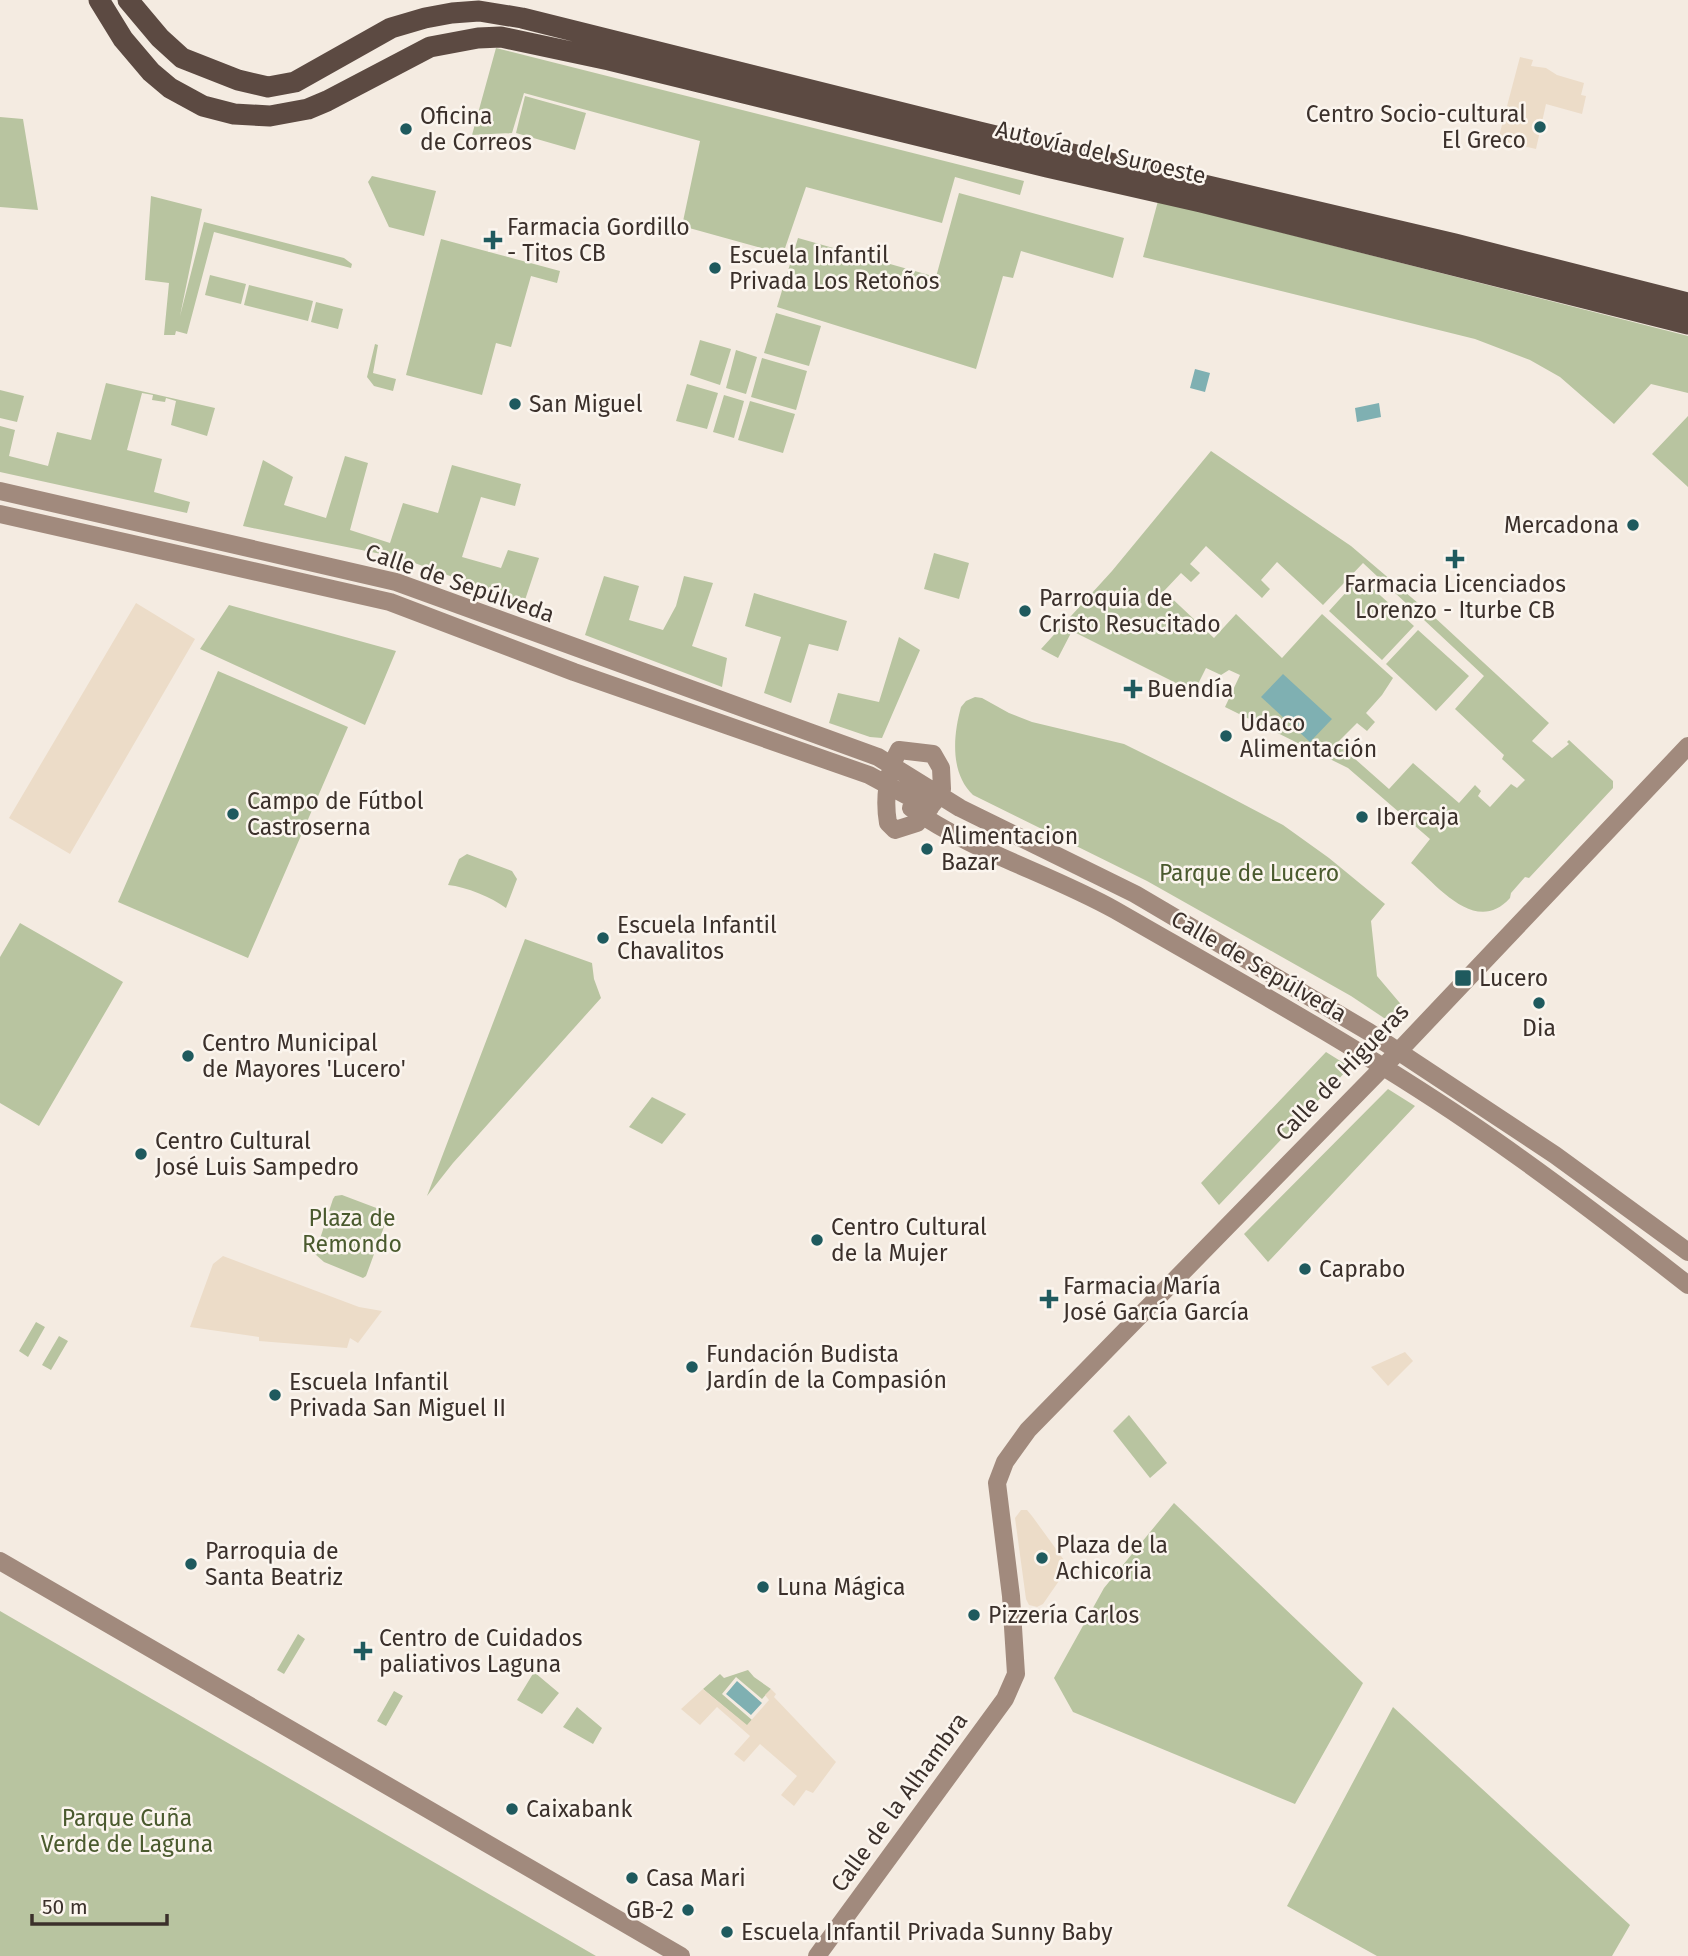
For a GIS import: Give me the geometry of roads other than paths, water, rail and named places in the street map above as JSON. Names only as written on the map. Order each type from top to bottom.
[{"type":"highway","name":"Autovía del Suroeste","points":[[99,0],[136,57],[170,88],[203,106],[251,116],[270,116],[308,109],[430,47],[478,38],[501,37],[609,60],[1201,202],[1688,324]]},
{"type":"highway","name":"Autovía del Suroeste","points":[[128,0],[160,38],[182,58],[237,80],[268,87],[295,82],[391,28],[425,18],[480,11],[522,18],[979,132],[1455,244],[1688,303]]},
{"type":"street","name":"Calle de Sepúlveda","points":[[0,491],[396,582],[870,754],[890,767],[931,807],[949,831],[1111,908],[1356,1050],[1528,1164],[1688,1284]]},
{"type":"street","name":"Calle de Sepúlveda","points":[[0,514],[390,602],[573,672],[869,775],[931,807],[976,817],[1135,894],[1369,1032],[1566,1163],[1688,1252]]},
{"type":"street","name":"Calle de Higueras","points":[[1016,1674],[1011,1596],[998,1483],[1005,1462],[1028,1430],[1396,1054],[1688,746]]},
{"type":"street","points":[[899,750],[933,754],[941,768],[942,789],[931,807],[917,823],[895,830],[888,823],[885,810],[890,767],[899,750]]},
{"type":"street","points":[[0,1561],[681,1956]]},
{"type":"street","name":"Calle de la Alhambra","points":[[817,1956],[1005,1699],[1016,1674]]},
{"type":"water","points":[[1195,369],[1210,373],[1205,392],[1190,388]]},
{"type":"water","points":[[1379,403],[1381,417],[1357,422],[1355,408]]},
{"type":"water","points":[[1283,674],[1332,719],[1310,742],[1261,697]]},
{"type":"water","points":[[737,1681],[762,1703],[751,1715],[726,1694]]},
{"type":"place","name":"Centro Socio-cultural El Greco","points":[[1540,127]]},
{"type":"place","name":"Oficina de Correos","points":[[406,129]]},
{"type":"place","name":"Farmacia Gordillo - Titos CB","points":[[493,240]]},
{"type":"place","name":"Escuela Infantil Privada Los Retoños","points":[[715,268]]},
{"type":"place","name":"San Miguel","points":[[515,404]]},
{"type":"place","name":"Mercadona","points":[[1633,525]]},
{"type":"place","name":"Farmacia Licenciados Lorenzo - Iturbe CB","points":[[1455,559]]},
{"type":"place","name":"Parroquia de Cristo Resucitado","points":[[1025,611]]},
{"type":"place","name":"Buendía","points":[[1133,689]]},
{"type":"place","name":"Udaco Alimentación","points":[[1226,736]]},
{"type":"place","name":"Campo de Fútbol Castroserna","points":[[233,814]]},
{"type":"place","name":"Ibercaja","points":[[1362,817]]},
{"type":"place","name":"Alimentacion Bazar","points":[[927,849]]},
{"type":"place","name":"Escuela Infantil Chavalitos","points":[[603,938]]},
{"type":"place","name":"Lucero","points":[[1463,978]]},
{"type":"place","name":"Dia","points":[[1539,1003]]},
{"type":"place","name":"Centro Municipal de Mayores 'Lucero'","points":[[188,1056]]},
{"type":"place","name":"Centro Cultural José Luis Sampedro","points":[[141,1154]]},
{"type":"place","name":"Centro Cultural de la Mujer","points":[[817,1240]]},
{"type":"place","name":"Caprabo","points":[[1305,1269]]},
{"type":"place","name":"Farmacia María José García García","points":[[1049,1299]]},
{"type":"place","name":"Fundación Budista Jardín de la Compasión","points":[[692,1367]]},
{"type":"place","name":"Escuela Infantil Privada San Miguel II","points":[[275,1395]]},
{"type":"place","name":"Plaza de la Achicoria","points":[[1042,1558]]},
{"type":"place","name":"Parroquia de Santa Beatriz","points":[[191,1564]]},
{"type":"place","name":"Luna Mágica","points":[[763,1587]]},
{"type":"place","name":"Pizzería Carlos","points":[[974,1615]]},
{"type":"place","name":"Centro de Cuidados paliativos Laguna","points":[[363,1651]]},
{"type":"place","name":"Caixabank","points":[[512,1809]]},
{"type":"place","name":"Casa Mari","points":[[632,1878]]},
{"type":"place","name":"GB-2","points":[[688,1910]]},
{"type":"place","name":"Escuela Infantil Privada Sunny Baby","points":[[727,1932]]},
{"type":"park label","name":"Parque de Lucero","points":[[1249,873]]},
{"type":"park label","name":"Plaza de Remondo","points":[[352,1231]]},
{"type":"park label","name":"Parque Cuña Verde de Laguna","points":[[127,1831]]}]
